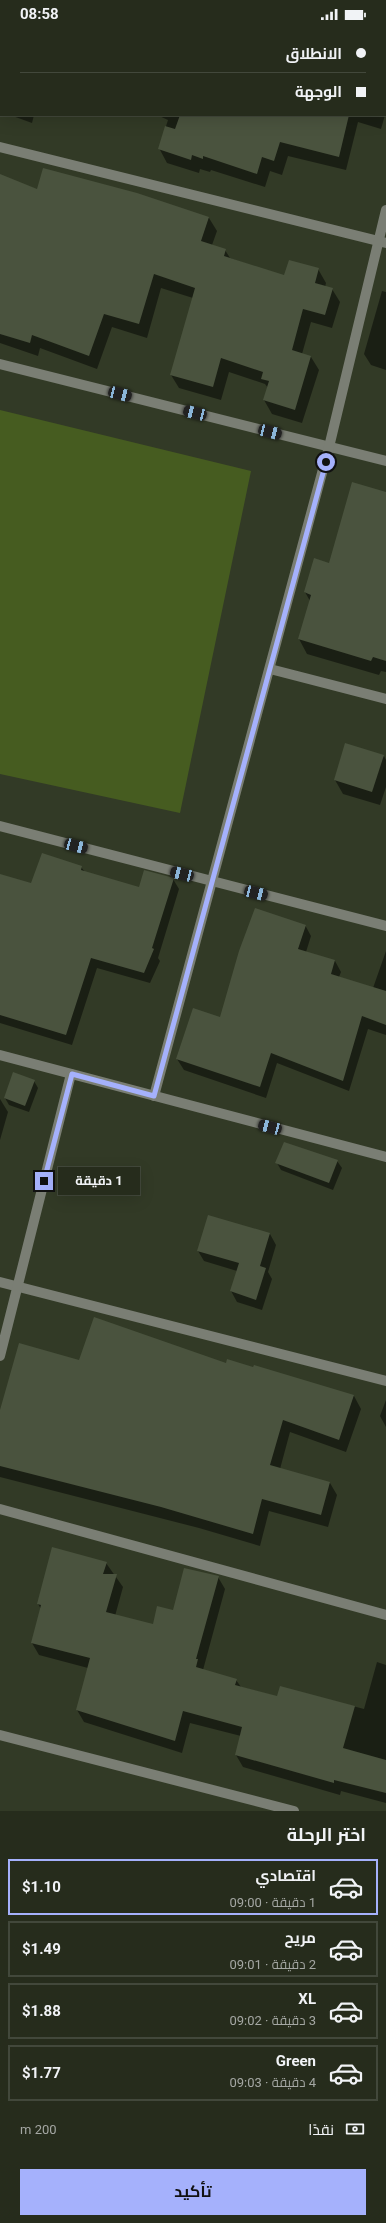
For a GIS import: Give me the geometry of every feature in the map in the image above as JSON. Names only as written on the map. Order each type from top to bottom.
[{"type":"street","points":[[0,147],[382,242]]},
{"type":"street","points":[[154,1096],[329,447],[382,242],[386,210]]},
{"type":"street","points":[[0,364],[386,461]]},
{"type":"street","points":[[270,669],[386,699]]},
{"type":"street","points":[[0,826],[386,926]]},
{"type":"street","points":[[0,1055],[386,1157]]},
{"type":"street","points":[[0,1356],[72,1074]]},
{"type":"street","points":[[0,1282],[386,1381]]},
{"type":"street","points":[[0,1509],[386,1615]]},
{"type":"street","points":[[0,1735],[294,1811]]},
{"type":"green space","points":[[0,410],[251,471],[180,813],[0,774]]},
{"type":"building","points":[[180,116],[349,116],[339,157],[280,142],[274,161],[262,157],[257,174],[203,156],[203,159],[192,155],[191,160],[158,149],[165,126],[175,129]]},
{"type":"building","points":[[43,168],[137,193],[209,217],[201,241],[226,249],[224,256],[284,275],[289,260],[319,268],[315,283],[333,288],[325,315],[303,309],[292,350],[311,356],[295,410],[263,400],[269,381],[261,379],[263,372],[221,358],[213,387],[170,375],[195,288],[154,274],[139,324],[104,314],[89,356],[32,335],[30,343],[0,334],[0,174],[37,189]]},
{"type":"building","points":[[352,482],[386,492],[386,661],[373,657],[371,661],[298,639],[311,595],[304,592],[314,558],[329,563]]},
{"type":"building","points":[[345,743],[384,755],[372,792],[334,780]]},
{"type":"building","points":[[42,853],[82,866],[81,870],[139,887],[144,870],[174,878],[152,948],[154,949],[144,973],[91,958],[66,1035],[0,1015],[0,874],[31,883]]},
{"type":"building","points":[[255,908],[306,925],[298,949],[335,960],[331,974],[386,991],[386,1025],[362,1016],[343,1081],[271,1053],[260,1087],[176,1059],[193,1008],[220,1017],[239,951]]},
{"type":"building","points":[[13,1072],[35,1080],[25,1106],[4,1098]]},
{"type":"building","points":[[284,1142],[338,1160],[329,1183],[275,1163]]},
{"type":"building","points":[[208,1215],[270,1233],[260,1266],[266,1268],[256,1300],[230,1291],[239,1263],[197,1251]]},
{"type":"building","points":[[94,1317],[226,1363],[227,1359],[253,1367],[254,1365],[354,1395],[339,1440],[283,1420],[270,1465],[330,1482],[321,1515],[262,1499],[253,1534],[161,1507],[0,1466],[0,1410],[19,1343],[79,1360]]},
{"type":"building","points":[[52,1547],[107,1562],[103,1574],[117,1574],[106,1612],[153,1624],[157,1606],[173,1610],[184,1568],[219,1576],[196,1659],[198,1659],[196,1667],[237,1679],[235,1685],[277,1696],[280,1686],[355,1706],[343,1748],[386,1760],[386,1793],[334,1780],[334,1783],[235,1755],[242,1727],[183,1711],[175,1741],[76,1710],[90,1658],[31,1643],[41,1605],[37,1604]]},
{"type":"route","points":[[44,1181],[72,1074],[154,1096],[326,462]]}]
